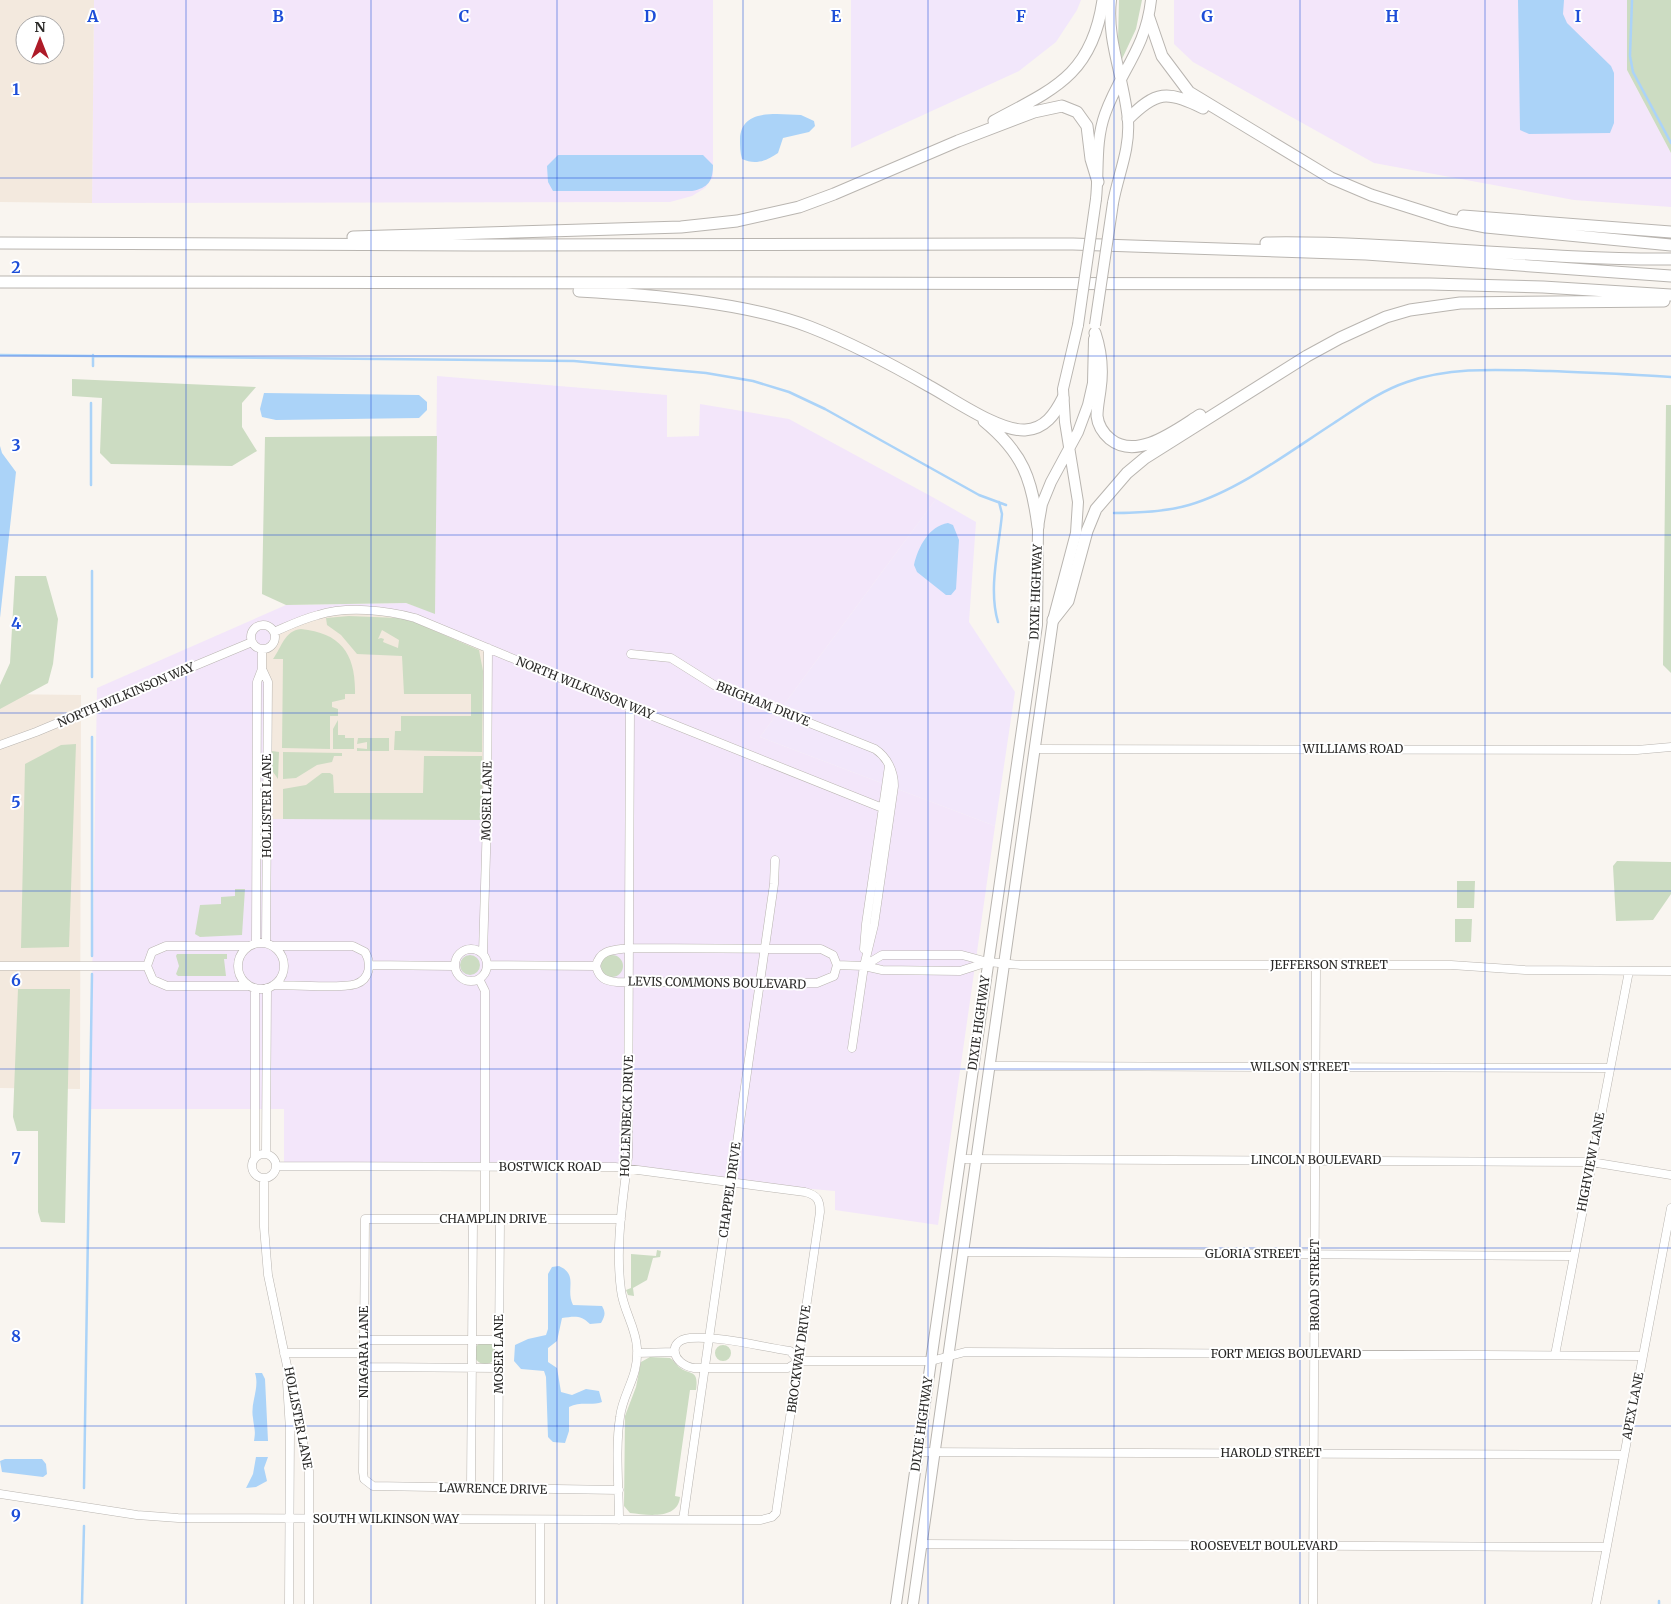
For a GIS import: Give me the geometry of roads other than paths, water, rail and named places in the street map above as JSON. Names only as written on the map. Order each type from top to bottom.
[{"type":"highway","points":[[958,141],[1055,88],[1076,69],[1096,34],[1104,0]]},
{"type":"highway","points":[[1149,18],[1162,56],[1189,92],[1260,137],[1331,178],[1387,201],[1486,227],[1671,245]]},
{"type":"highway","points":[[1128,119],[1153,98],[1170,95],[1185,99],[1260,137]]},
{"type":"highway","points":[[194,243],[417,234],[612,230],[712,225],[768,215],[799,207],[860,184],[958,141],[1034,112],[1062,106],[1077,112],[1087,126],[1091,159],[1098,182]]},
{"type":"highway","points":[[1438,215],[1671,232]]},
{"type":"highway","points":[[0,243],[474,246],[1290,242],[1437,247],[1612,258],[1671,259]]},
{"type":"highway","points":[[1073,244],[1366,254],[1671,276]]},
{"type":"highway","points":[[0,282],[1420,284],[1543,287],[1671,295]]},
{"type":"highway","points":[[465,284],[642,297],[721,306],[780,317],[810,327],[867,353],[996,422],[1025,430],[1047,422],[1064,398]]},
{"type":"highway","points":[[1095,329],[1100,350],[1102,374],[1097,415],[1099,424],[1105,435],[1115,443],[1126,446],[1150,443],[1163,437],[1290,360],[1394,315],[1460,303],[1671,301]]},
{"type":"highway","points":[[1054,620],[1068,601],[1087,531],[1096,509],[1127,473],[1145,458],[1340,338]]},
{"type":"highway","points":[[972,410],[1002,436],[1028,475],[1033,492],[1038,527]]},
{"type":"main road","name":"DIXIE HIGHWAY","points":[[896,1604],[1037,625],[1038,527],[1042,504],[1051,482],[1082,422],[1091,390],[1095,329],[1113,203],[1127,150],[1128,119],[1111,28],[1110,0]]},
{"type":"main road","name":"DIXIE HIGHWAY","points":[[912,1604],[1054,620],[1076,533],[1078,502],[1069,447],[1064,398],[1065,376],[1078,325],[1096,199],[1100,130],[1111,100],[1135,56],[1149,18],[1151,0]]},
{"type":"street","name":"NORTH WILKINSON WAY","points":[[0,744],[36,732],[252,642],[251,632],[258,626],[267,626],[274,632],[306,618],[332,612],[386,612],[415,618],[630,707],[890,811]]},
{"type":"street","points":[[252,642],[256,647],[262,649],[272,644],[274,632]]},
{"type":"street","name":"MOSER LANE","points":[[483,954],[487,820],[488,648]]},
{"type":"street","name":"HOLLISTER LANE","points":[[252,944],[257,682],[262,669],[262,649]]},
{"type":"street","name":"BRIGHAM DRIVE","points":[[631,654],[671,658],[714,686],[875,749],[886,759],[889,766]]},
{"type":"street","name":"HOLLISTER LANE","points":[[262,669],[268,682],[270,945]]},
{"type":"street","name":"HOLLENBECK DRIVE","points":[[619,1520],[620,1417],[633,1381],[637,1353],[634,1327],[620,1290],[621,1219],[627,1169],[630,707]]},
{"type":"street","name":"WILLIAMS ROAD","points":[[1036,749],[1637,750],[1671,746]]},
{"type":"street","points":[[864,966],[866,924],[889,766]]},
{"type":"street","points":[[852,1048],[864,966],[874,924],[890,811],[894,780],[889,766]]},
{"type":"street","name":"CHAPPEL DRIVE","points":[[684,1520],[704,1368],[760,984],[775,860]]},
{"type":"street","points":[[252,944],[240,954],[238,966],[240,977],[252,987]]},
{"type":"street","points":[[266,1154],[270,987],[281,978],[284,963],[280,953],[270,945]]},
{"type":"street","points":[[270,945],[352,946],[364,952],[369,965],[365,977],[354,985],[270,987],[167,986],[153,980],[147,966],[152,952],[166,946],[270,945]]},
{"type":"street","points":[[488,965],[596,966],[598,959],[608,951],[629,948],[820,949],[833,955],[837,965],[864,966],[882,970],[960,970],[988,962]]},
{"type":"street","points":[[473,949],[483,954],[488,965],[486,972],[479,979],[465,979],[458,975],[454,966],[458,955],[466,950],[473,949]]},
{"type":"street","points":[[864,966],[882,955],[962,955],[988,962]]},
{"type":"street","name":"JEFFERSON STREET","points":[[988,962],[1005,962],[1020,965],[1451,965],[1525,970],[1671,971]]},
{"type":"street","points":[[369,965],[454,966]]},
{"type":"street","name":"LEVIS COMMONS BOULEVARD","points":[[596,966],[597,972],[605,980],[760,984],[824,982],[834,976],[837,965]]},
{"type":"street","name":"BROAD STREET","points":[[1313,1604],[1316,965]]},
{"type":"street","points":[[0,966],[147,966]]},
{"type":"street","name":"HIGHVIEW LANE","points":[[1555,1354],[1572,1256],[1629,970]]},
{"type":"street","points":[[479,979],[486,991],[485,1219]]},
{"type":"street","name":"HOLLISTER LANE","points":[[252,987],[255,1158],[252,1169],[257,1175],[264,1178],[266,1260],[284,1353],[308,1459],[309,1604]]},
{"type":"street","name":"WILSON STREET","points":[[990,1066],[1609,1068]]},
{"type":"street","points":[[255,1158],[266,1154]]},
{"type":"street","points":[[264,1178],[273,1174],[276,1166],[274,1160],[266,1154]]},
{"type":"street","name":"LINCOLN BOULEVARD","points":[[960,1159],[1591,1162],[1671,1175]]},
{"type":"street","name":"BOSTWICK ROAD","points":[[276,1166],[627,1169],[804,1192],[815,1195],[819,1200]]},
{"type":"street","name":"BROCKWAY DRIVE","points":[[772,1517],[778,1506],[820,1212],[819,1200]]},
{"type":"street","name":"APEX LANE","points":[[1596,1604],[1671,1208]]},
{"type":"street","name":"CHAMPLIN DRIVE","points":[[365,1219],[621,1219]]},
{"type":"street","name":"NIAGARA LANE","points":[[365,1219],[363,1472],[367,1483]]},
{"type":"street","points":[[471,1488],[473,1219]]},
{"type":"street","name":"MOSER LANE","points":[[498,1489],[500,1219]]},
{"type":"street","name":"GLORIA STREET","points":[[963,1252],[1572,1256]]},
{"type":"street","points":[[709,1338],[790,1351],[799,1361],[788,1368],[704,1368],[682,1365],[677,1360],[675,1352],[678,1344],[684,1339],[709,1338]]},
{"type":"street","points":[[364,1340],[499,1340]]},
{"type":"street","points":[[637,1353],[675,1352]]},
{"type":"street","name":"FORT MEIGS BOULEVARD","points":[[799,1361],[931,1361],[965,1352],[1642,1356]]},
{"type":"street","points":[[284,1353],[364,1353]]},
{"type":"street","name":"HOLLISTER LANE","points":[[284,1353],[289,1413],[289,1604]]},
{"type":"street","points":[[364,1367],[499,1368]]},
{"type":"street","name":"HAROLD STREET","points":[[918,1452],[1624,1455]]},
{"type":"street","name":"LAWRENCE DRIVE","points":[[367,1483],[378,1488],[619,1490]]},
{"type":"street","name":"SOUTH WILKINSON WAY","points":[[0,1494],[145,1515],[309,1519],[540,1520],[761,1520],[772,1517]]},
{"type":"street","points":[[540,1520],[540,1604]]},
{"type":"street","name":"ROOSEVELT BOULEVARD","points":[[921,1544],[1606,1547]]},
{"type":"water","points":[[1518,0],[1564,0],[1563,14],[1567,23],[1611,66],[1614,73],[1614,123],[1610,133],[1529,134],[1520,130]]},
{"type":"water","points":[[762,115],[801,115],[814,121],[815,126],[809,132],[783,138],[778,153],[770,158],[756,162],[742,159],[740,139],[742,129],[747,122]]},
{"type":"water","points":[[558,155],[703,155],[713,165],[713,171],[711,179],[706,186],[692,191],[553,191],[548,182],[547,166]]},
{"type":"water","points":[[264,393],[419,395],[427,402],[427,410],[419,418],[276,420],[262,417],[260,409]]},
{"type":"water","points":[[0,446],[2,453],[16,472],[0,618]]},
{"type":"water","points":[[948,523],[953,525],[959,540],[956,589],[951,595],[946,595],[917,572],[914,565],[918,551],[925,538],[935,528]]},
{"type":"water","points":[[559,1266],[565,1270],[570,1278],[570,1293],[573,1305],[602,1306],[604,1313],[601,1323],[590,1324],[578,1317],[562,1318],[557,1341],[548,1348],[548,1362],[557,1368],[561,1392],[572,1395],[586,1389],[599,1391],[602,1402],[577,1404],[569,1407],[569,1431],[565,1443],[553,1442],[548,1437],[546,1377],[544,1371],[521,1369],[514,1361],[515,1345],[528,1339],[546,1335],[548,1329],[548,1274],[552,1267]]},
{"type":"water","points":[[255,1373],[262,1373],[265,1379],[268,1441],[254,1441],[255,1431],[252,1412],[256,1385]]},
{"type":"water","points":[[256,1457],[268,1457],[264,1468],[267,1481],[256,1487],[246,1488],[253,1474]]},
{"type":"water","points":[[5,1459],[42,1459],[46,1464],[47,1474],[43,1477],[2,1472],[0,1461]]},
{"type":"waterway","points":[[1632,0],[1630,56],[1633,72],[1671,143]]},
{"type":"waterway","points":[[0,355],[574,361],[706,373],[753,381],[789,392],[825,409],[979,495],[1006,505]]},
{"type":"waterway","points":[[93,355],[93,366]]},
{"type":"waterway","points":[[1114,513],[1162,511],[1208,499],[1264,469],[1378,395],[1407,382],[1424,377],[1442,373],[1478,370],[1550,371],[1671,377]]},
{"type":"waterway","points":[[91,403],[91,485]]},
{"type":"waterway","points":[[998,622],[995,609],[994,582],[1002,514],[999,502]]},
{"type":"waterway","points":[[92,571],[92,677]]},
{"type":"waterway","points":[[92,737],[92,956]]},
{"type":"waterway","points":[[84,1488],[92,974]]},
{"type":"waterway","points":[[82,1604],[84,1526]]}]
